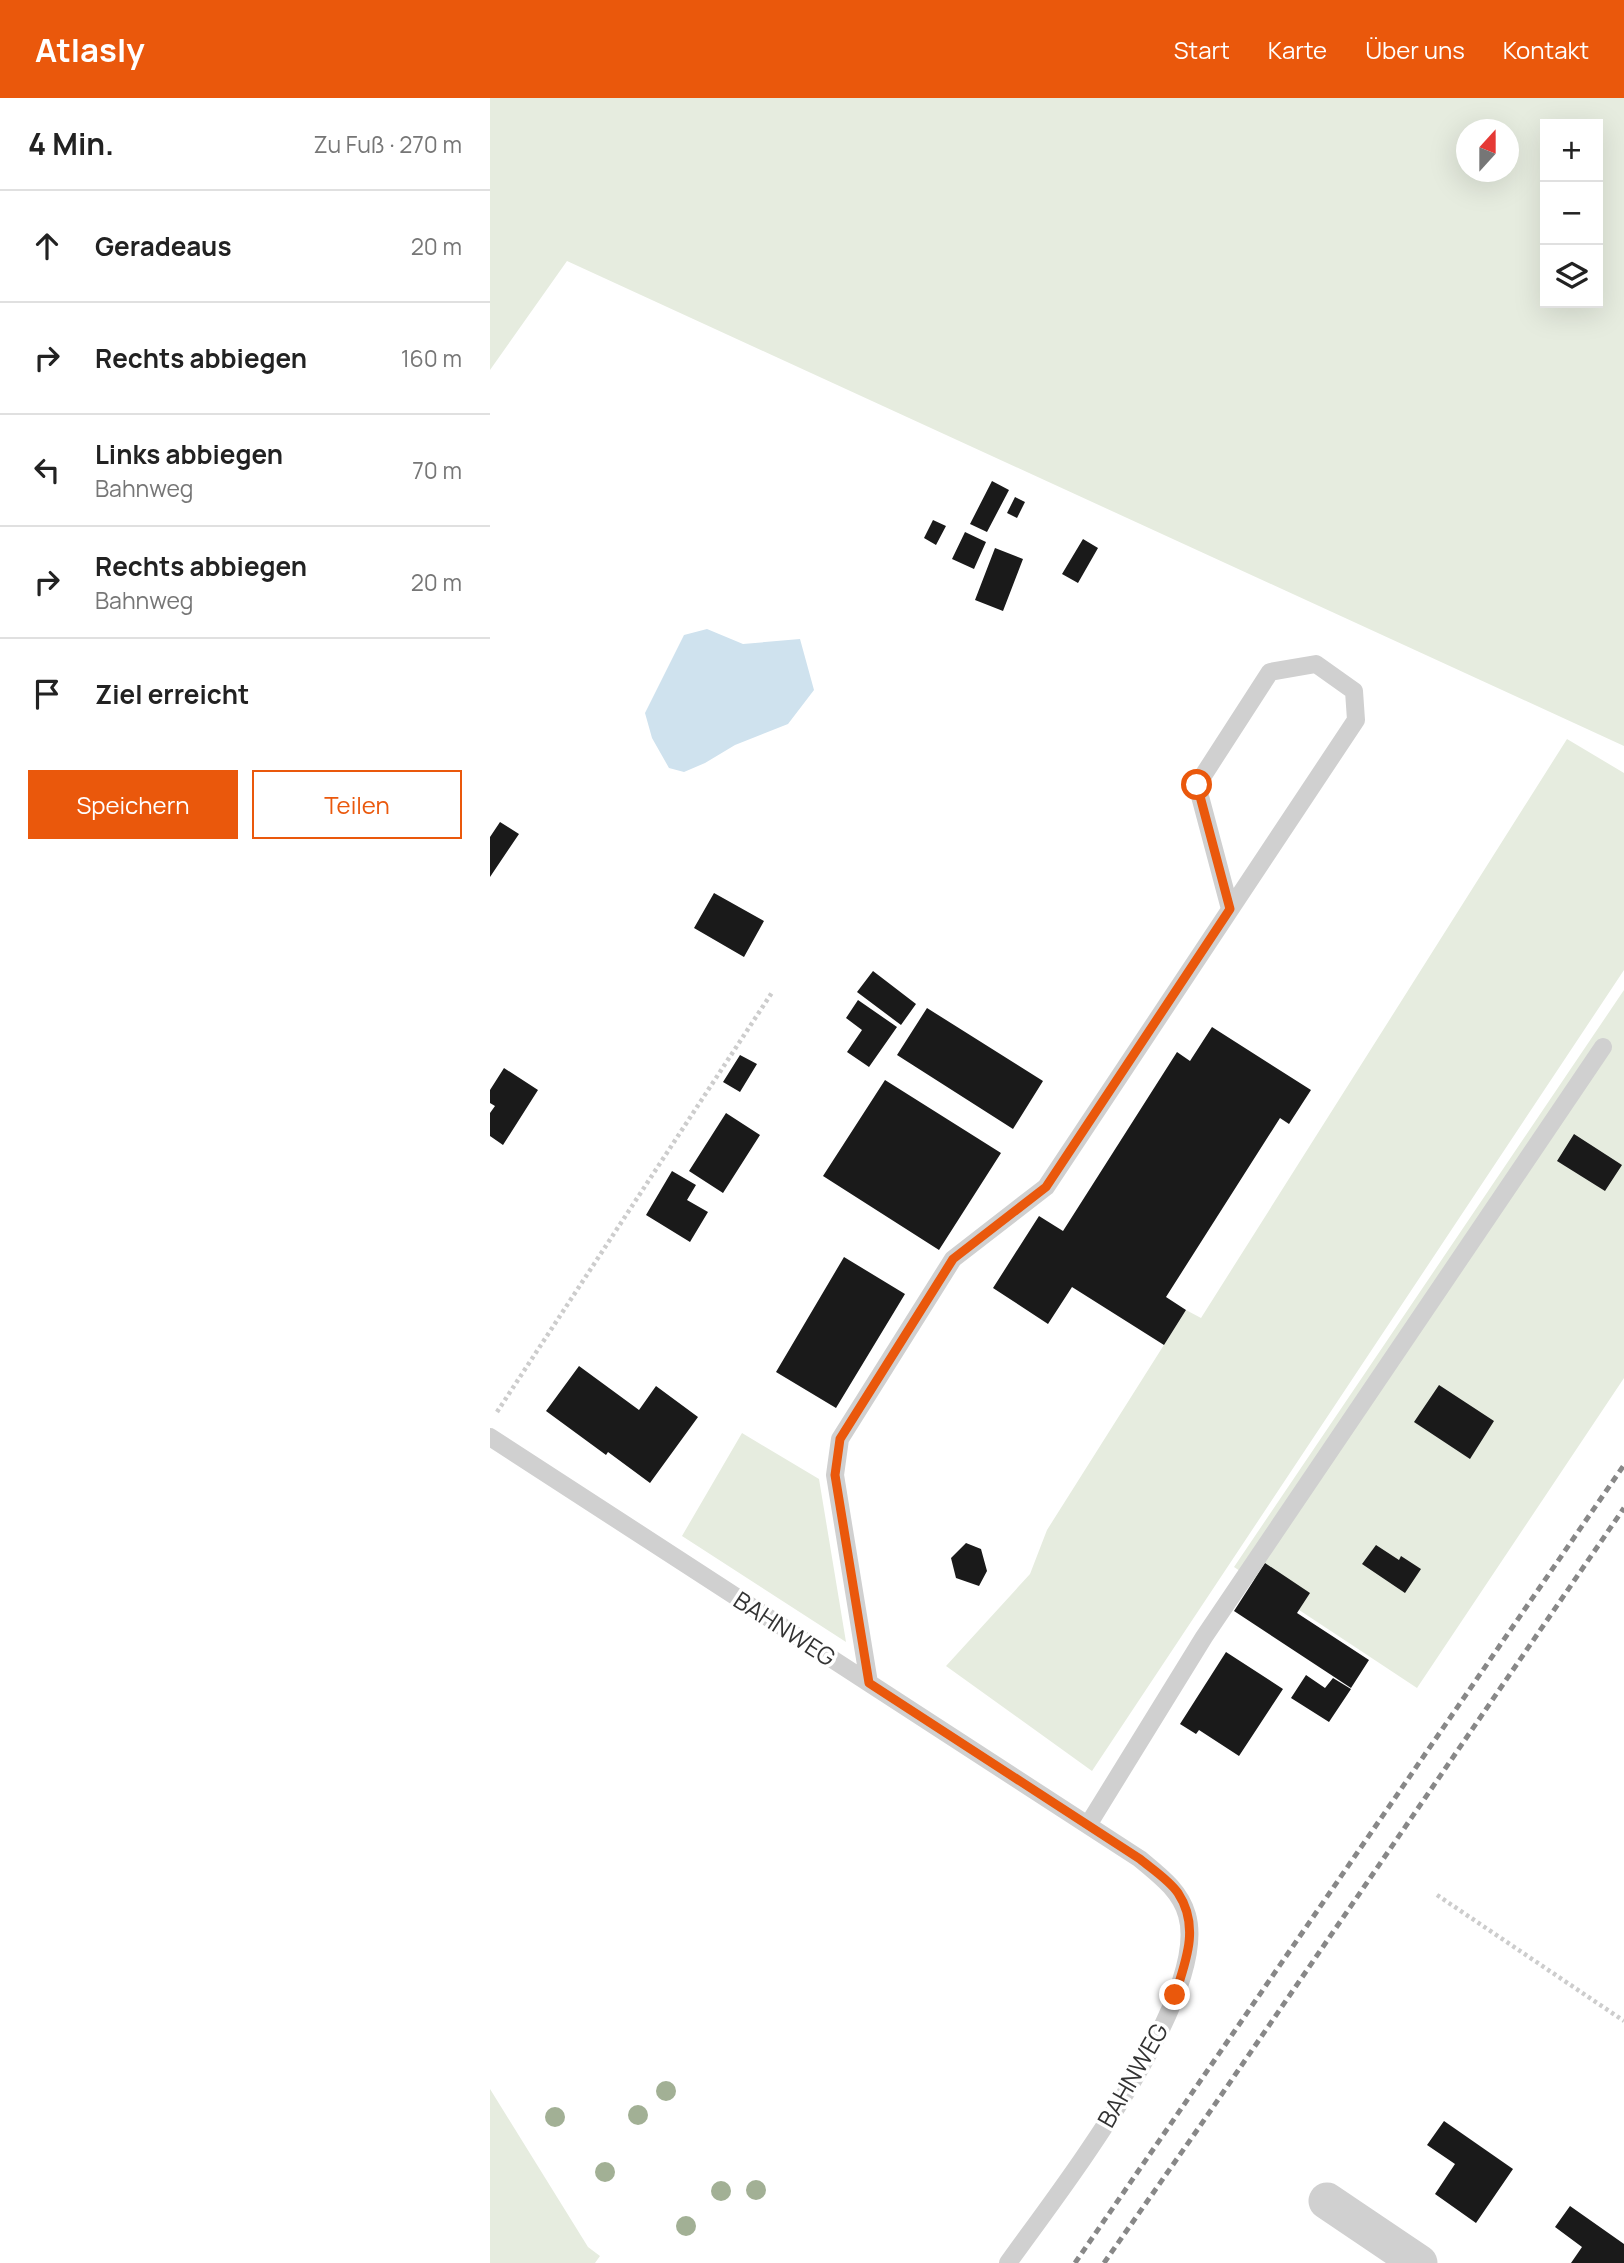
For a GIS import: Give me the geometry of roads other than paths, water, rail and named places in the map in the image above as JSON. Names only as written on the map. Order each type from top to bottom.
[{"type":"street","points":[[1327,2201],[1419,2263]]},
{"type":"lane","points":[[869,1683],[835,1475],[840,1439],[953,1259],[1046,1187],[1356,720],[1354,691],[1316,664],[1270,672],[1197,785],[1230,909]]},
{"type":"lane","points":[[1088,1825],[1204,1637],[1602,1047]]},
{"type":"lane","name":"BAHNWEG","points":[[490,1437],[1140,1859],[1177,1892],[1188,1916],[1190,1947],[1175,1995],[1153,2048],[1102,2130],[1008,2263]]},
{"type":"water","points":[[707,629],[743,644],[800,639],[814,690],[788,724],[735,745],[684,772],[669,768],[652,738],[645,713],[684,635]]},
{"type":"railway","points":[[1075,2263],[1624,1465]]},
{"type":"railway","points":[[1104,2263],[1624,1508]]}]
